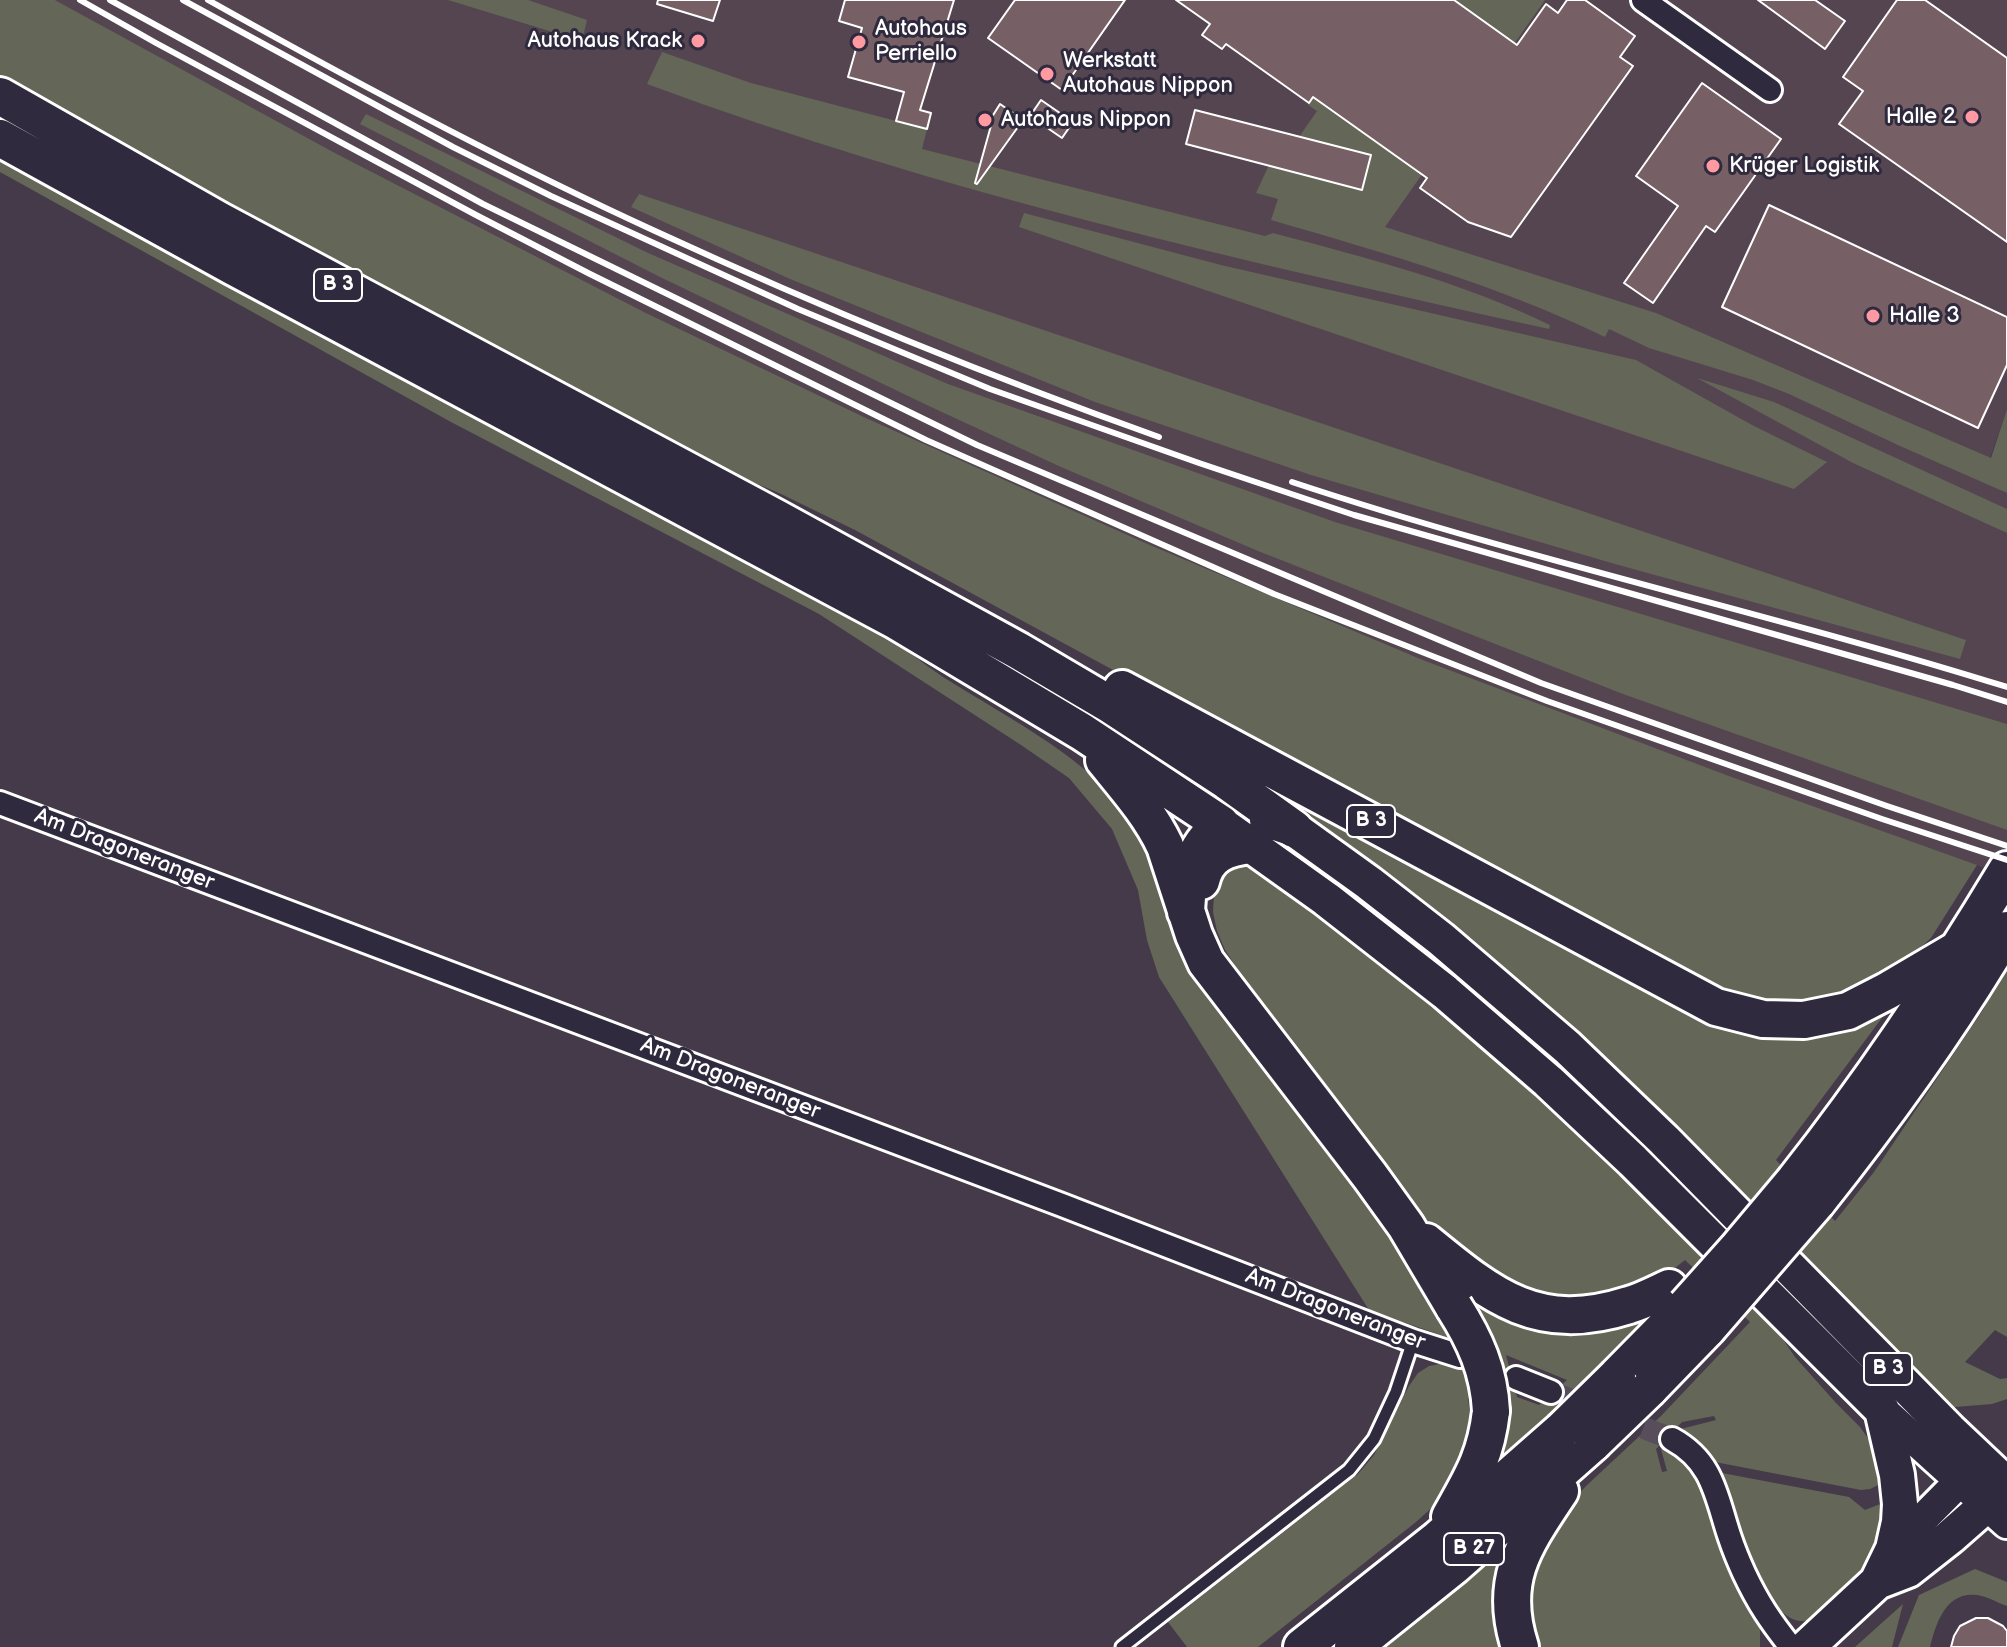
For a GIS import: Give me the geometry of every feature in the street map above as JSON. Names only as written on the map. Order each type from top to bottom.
[{"type":"highway","name":"B 3","points":[[0,96],[220,221],[1019,651],[1123,712],[1294,829]]},
{"type":"highway","name":"B 3","points":[[0,138],[234,267],[895,620],[1082,732],[1221,824]]},
{"type":"highway","name":"B 3","points":[[1019,651],[1095,676],[1143,698],[1716,1007],[1763,1019],[1804,1020],[1848,1011],[1985,936]]},
{"type":"highway","points":[[1082,732],[1159,833],[1202,955],[1406,1226],[1472,1336],[1488,1385],[1491,1411],[1489,1429],[1482,1456],[1438,1539]]},
{"type":"highway","points":[[1186,912],[1189,877],[1195,856],[1208,836],[1221,824]]},
{"type":"highway","points":[[1229,989],[1204,927],[1201,880],[1206,866],[1214,857],[1233,847],[1251,845]]},
{"type":"highway","name":"B 3","points":[[1687,1308],[1806,1191],[1858,1099],[1904,1033],[1985,936],[2007,870]]},
{"type":"highway","name":"B 3","points":[[1687,1308],[1737,1249],[1806,1191]]},
{"type":"highway","points":[[1406,1226],[1487,1290],[1533,1311],[1563,1316],[1598,1313],[1631,1305],[1687,1308]]},
{"type":"highway","points":[[1438,1539],[1581,1440],[1633,1383],[1687,1308]]},
{"type":"highway","points":[[1520,1647],[1511,1606],[1511,1591],[1519,1560],[1581,1440]]},
{"type":"highway","name":"B 27","points":[[1353,1647],[1454,1566],[1581,1440]]},
{"type":"highway","name":"B 27","points":[[1302,1647],[1438,1539]]},
{"type":"main road","points":[[1221,824],[1251,816],[1294,829]]},
{"type":"main road","name":"B 3","points":[[1221,824],[1326,899],[1445,992],[1548,1081],[1633,1161],[1882,1410],[1971,1471]]},
{"type":"main road","name":"B 3","points":[[1294,829],[1441,939],[1567,1047],[1664,1140],[1890,1372],[1971,1471],[2002,1500],[1908,1570],[1877,1582]]},
{"type":"main road","name":"B 3","points":[[1807,1647],[1877,1582],[1893,1549],[1899,1522],[1899,1484],[1882,1410]]},
{"type":"main road","name":"B 3","points":[[1893,1549],[1971,1471]]},
{"type":"street","points":[[1643,0],[1770,90]]},
{"type":"street","name":"Am Dragoneranger","points":[[0,803],[1413,1341],[1460,1356]]},
{"type":"street","points":[[1516,1378],[1551,1392]]},
{"type":"street","points":[[1672,1439],[1693,1453],[1705,1468],[1714,1485],[1730,1540],[1745,1575],[1765,1615],[1791,1647]]},
{"type":"lane","points":[[1122,1647],[1349,1470],[1374,1439],[1396,1392],[1413,1341]]},
{"type":"shaded area","points":[[55,0],[2007,0],[2007,409],[1982,481],[2007,493],[2007,876],[1729,776],[1423,660],[1150,545],[866,418],[646,313],[335,153]]},
{"type":"green space","points":[[0,0],[55,0],[335,153],[646,313],[866,418],[1150,545],[1423,660],[1729,776],[1977,865],[1931,938],[1887,978],[1853,996],[1774,1007],[1732,998],[1244,741],[855,530],[779,493],[668,447],[0,82]]},
{"type":"green space","points":[[448,0],[528,0],[587,20],[582,41]]},
{"type":"green space","points":[[1454,0],[1545,0],[1385,227],[1656,313],[1991,458],[2007,409],[2007,493],[1753,380],[1649,348],[1609,329],[1605,337],[1482,286],[1271,220],[1278,199],[1256,193],[1269,165],[1363,189],[1371,155],[1299,137],[1317,111],[1308,105],[1313,97]]},
{"type":"green space","points":[[662,52],[751,83],[927,129],[922,149],[1265,236],[1273,233],[1379,262],[1483,296],[1550,325],[1549,329],[1207,251],[981,192],[869,159],[647,84]]},
{"type":"green space","points":[[366,114],[646,252],[948,384],[1335,522],[2007,724],[2007,830],[1623,694],[1258,551],[1061,467],[660,277],[360,124]]},
{"type":"green space","points":[[0,154],[883,633],[943,677],[1038,735],[1082,768],[1123,806],[1341,1168],[1426,1288],[1424,1292],[1455,1340],[1369,1310],[1159,977],[1147,940],[1138,890],[1112,829],[1069,778],[819,614],[451,422],[0,172]]},
{"type":"green space","points":[[639,194],[1966,640],[1960,659],[1615,564],[1311,475],[1095,402],[790,279],[631,207]]},
{"type":"green space","points":[[1024,213],[1221,265],[1636,360],[1752,425],[1827,462],[1794,489],[1019,227]]},
{"type":"green space","points":[[1697,378],[1774,402],[2007,509],[2007,533],[1853,463]]},
{"type":"green space","points":[[1189,736],[1706,1014],[1896,999],[1776,1160],[1835,1221],[1874,1172],[1983,1010],[2007,960],[2007,1337],[1995,1330],[1965,1362],[2000,1379],[2007,1378],[2007,1399],[1992,1404],[1955,1407],[1950,1413],[1827,1287]]},
{"type":"green space","points":[[1239,865],[1262,871],[1489,1047],[1700,1248],[1776,1329],[1795,1357],[1860,1427],[1877,1451],[1889,1480],[1861,1490],[1715,1462],[1701,1443],[1681,1429],[1716,1420],[1714,1416],[1682,1422],[1656,1449],[1662,1472],[1667,1471],[1663,1447],[1686,1464],[1700,1481],[1730,1564],[1760,1626],[1760,1647],[1532,1647],[1522,1606],[1554,1521],[1586,1486],[1661,1416],[1750,1322],[1685,1260],[1661,1279],[1605,1299],[1541,1299],[1466,1261],[1427,1223],[1381,1168],[1225,950],[1213,912],[1215,883],[1228,868]]},
{"type":"green space","points":[[1462,983],[1500,1007],[1728,1222],[1719,1232],[1460,988]]},
{"type":"green space","points":[[1465,1289],[1657,1316],[1547,1423],[1495,1468]],"holes":[[[1506,1355],[1567,1380],[1539,1405],[1517,1397]]]},
{"type":"green space","points":[[1440,1364],[1457,1366],[1466,1373],[1470,1419],[1478,1417],[1448,1493],[1258,1647],[1187,1647],[1168,1622],[1358,1474],[1374,1455],[1418,1373]]},
{"type":"green space","points":[[1722,1473],[1849,1497],[1865,1510],[1890,1500],[1875,1554],[1862,1571],[1816,1615],[1805,1621],[1789,1617],[1762,1585],[1741,1535]]},
{"type":"green space","points":[[1516,1530],[1510,1647],[1375,1647]]},
{"type":"green space","points":[[1975,1569],[2007,1582],[2007,1606],[1977,1595],[1957,1598],[1939,1619],[1930,1647],[1898,1647],[1919,1595]]},
{"type":"green space","points":[[1903,1604],[1892,1647],[1855,1647]]},
{"type":"building","points":[[658,0],[720,0],[713,21],[657,4]]},
{"type":"building","points":[[845,0],[954,0],[920,110],[931,113],[927,129],[896,121],[904,92],[848,77],[862,28],[839,21]]},
{"type":"building","points":[[1015,0],[1125,0],[1062,90],[988,38]]},
{"type":"building","points":[[1176,0],[1454,0],[1517,45],[1546,4],[1558,13],[1567,0],[1585,0],[1635,36],[1620,57],[1633,66],[1511,237],[1468,222],[1420,188],[1427,178],[1313,97],[1309,103],[1226,44],[1222,49],[1202,35],[1210,24]]},
{"type":"building","points":[[1758,0],[1815,0],[1845,21],[1825,49]]},
{"type":"building","name":"Halle 2","points":[[1897,0],[1925,0],[2007,58],[2007,242],[1839,124],[1863,91],[1843,77]]},
{"type":"building","name":"Krüger Logistik","points":[[1702,83],[1781,139],[1715,232],[1706,226],[1653,303],[1624,283],[1678,206],[1636,176]]},
{"type":"building","points":[[1041,100],[1073,122],[1062,138],[1030,116]]},
{"type":"building","points":[[1000,104],[1023,120],[977,184],[990,120]]},
{"type":"building","points":[[1195,110],[1371,155],[1362,190],[1186,144]]},
{"type":"building","name":"Halle 3","points":[[1769,205],[2007,317],[2007,365],[1978,428],[1722,307]]},
{"type":"building","points":[[1976,1618],[1988,1618],[2003,1626],[2007,1631],[2007,1647],[1951,1647],[1960,1626]]},
{"type":"tunnel","points":[[1551,1392],[1672,1439]]},
{"type":"railway","points":[[80,0],[476,215],[926,440],[1274,594],[1547,701],[2007,860]]},
{"type":"railway","points":[[110,0],[483,204],[977,445],[1541,683],[2007,846]]},
{"type":"railway","points":[[183,0],[453,147],[551,196],[798,309],[990,389],[1354,515],[2007,702]]},
{"type":"railway","points":[[208,0],[429,120],[655,231],[905,340],[1159,437]]},
{"type":"railway","points":[[1292,482],[1470,537],[2007,687]]},
{"type":"place","name":"Autohaus Krack","points":[[698,41]]},
{"type":"place","name":"Autohaus Perriello","points":[[859,42]]},
{"type":"place","name":"Werkstatt Autohaus Nippon","points":[[1047,74]]},
{"type":"place","name":"Halle 2","points":[[1972,117]]},
{"type":"place","name":"Autohaus Nippon","points":[[985,120]]},
{"type":"place","name":"Krüger Logistik","points":[[1713,166]]},
{"type":"place","name":"Halle 3","points":[[1873,316]]}]
